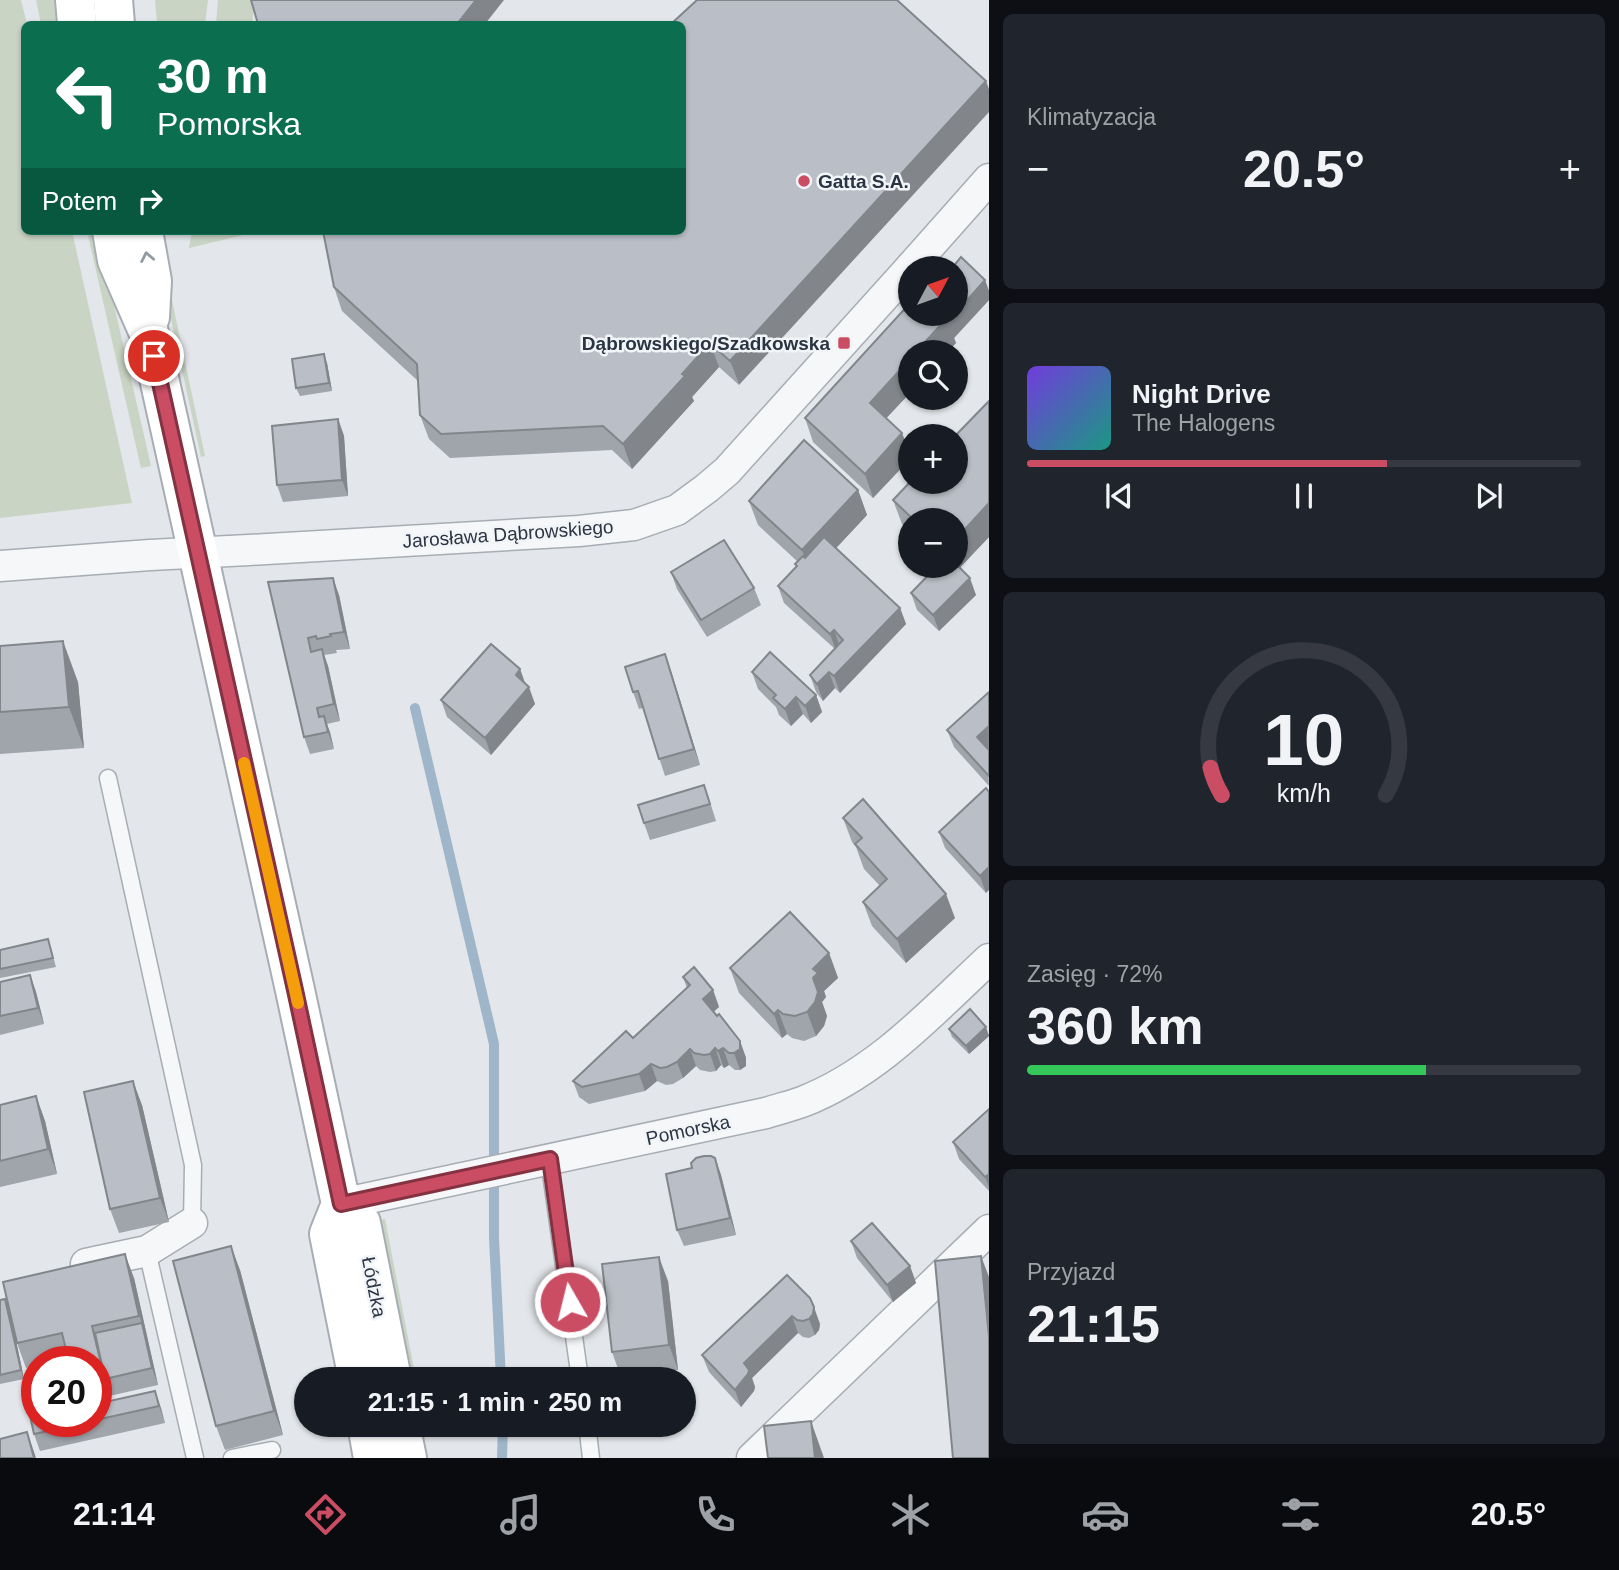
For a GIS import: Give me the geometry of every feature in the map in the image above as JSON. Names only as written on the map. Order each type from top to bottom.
[{"type":"main road","points":[[75,0],[77,21]]},
{"type":"main road","points":[[113,0],[115,21]]},
{"type":"main road","name":"Łódzka","points":[[112,235],[117,260],[149,333],[341,1204],[329,1234],[356,1367]]},
{"type":"main road","name":"Łódzka","points":[[144,235],[152,281],[149,333]]},
{"type":"main road","name":"Łódzka","points":[[341,1204],[361,1223],[390,1367]]},
{"type":"main road","points":[[369,1437],[373,1458]]},
{"type":"main road","points":[[403,1437],[407,1458]]},
{"type":"street","name":"Jarosława Dąbrowskiego","points":[[921,256],[989,179]]},
{"type":"street","name":"Jarosława Dąbrowskiego","points":[[0,566],[579,531],[634,525],[677,510],[727,471],[898,281]]},
{"type":"street","name":"Pomorska","points":[[341,1204],[754,1116],[803,1101],[842,1082],[881,1057],[911,1033],[989,959]]},
{"type":"street","points":[[67,1269],[146,1251],[192,1223]]},
{"type":"street","points":[[752,1458],[989,1230]]},
{"type":"lane","points":[[108,778],[193,1165],[192,1223]]},
{"type":"lane","points":[[543,1161],[578,1367]]},
{"type":"lane","points":[[146,1251],[195,1458]]},
{"type":"lane","points":[[589,1437],[591,1458]]},
{"type":"lane","points":[[232,1458],[272,1450]]},
{"type":"green space","points":[[0,0],[21,0],[26,21],[21,21],[21,235],[73,235],[132,503],[0,518]]},
{"type":"green space","points":[[36,0],[54,0],[56,21],[40,21]]},
{"type":"green space","points":[[155,0],[208,0],[205,21],[157,21]]},
{"type":"green space","points":[[218,0],[255,0],[252,21],[216,21]]},
{"type":"green space","points":[[88,235],[98,235],[151,466],[141,468]]},
{"type":"green space","points":[[191,235],[243,235],[189,248]]},
{"type":"green space","points":[[167,277],[205,456],[201,457],[162,278]]},
{"type":"green space","points":[[385,1219],[414,1367],[399,1367],[378,1220]]},
{"type":"building","points":[[251,0],[476,0],[459,21],[257,21]]},
{"type":"building","points":[[697,0],[897,0],[986,81],[730,361],[710,343],[682,374],[685,376],[623,444],[603,426],[441,434],[420,415],[417,364],[334,287],[324,235],[686,235],[686,21],[674,21]]},
{"type":"building","points":[[968,264],[985,280],[968,299]]},
{"type":"building","points":[[898,316],[898,326],[940,326],[927,340],[898,340],[898,372],[870,403],[898,429],[898,437],[865,474],[805,418]]},
{"type":"building","points":[[324,354],[329,383],[296,388],[292,359]]},
{"type":"building","points":[[989,401],[989,503],[968,526],[968,508],[901,508],[893,500],[899,494],[968,494],[967,424]]},
{"type":"building","points":[[338,419],[342,480],[277,485],[272,426]]},
{"type":"building","points":[[804,440],[858,490],[802,550],[749,501]]},
{"type":"building","points":[[824,537],[900,608],[834,676],[829,672],[817,684],[810,675],[843,640],[834,630],[830,634],[778,586],[797,566],[795,564],[803,556],[805,558]]},
{"type":"building","points":[[724,540],[754,588],[701,620],[671,572]]},
{"type":"building","points":[[333,578],[344,632],[317,639],[316,636],[308,638],[311,652],[322,649],[334,704],[317,708],[319,717],[324,716],[328,732],[304,737],[268,582]]},
{"type":"building","points":[[925,578],[970,578],[933,615],[911,593]]},
{"type":"building","points":[[63,641],[69,707],[0,712],[0,646]]},
{"type":"building","points":[[491,644],[520,669],[516,675],[529,687],[485,738],[441,700]]},
{"type":"building","points":[[770,652],[816,695],[805,706],[796,697],[785,709],[773,698],[776,695],[752,672]]},
{"type":"building","points":[[665,654],[694,749],[659,759],[638,691],[633,692],[625,667]]},
{"type":"building","points":[[989,692],[989,726],[977,737],[989,750],[989,776],[947,730]]},
{"type":"building","points":[[704,785],[710,804],[644,823],[638,805]]},
{"type":"building","points":[[986,788],[989,792],[989,867],[980,876],[939,832]]},
{"type":"building","points":[[863,799],[946,894],[897,939],[863,902],[887,879],[855,844],[862,838],[843,818]]},
{"type":"building","points":[[790,912],[829,953],[813,969],[818,973],[813,978],[818,992],[815,1002],[807,1012],[795,1016],[783,1014],[778,1010],[774,1014],[730,968]]},
{"type":"building","points":[[48,939],[53,958],[0,969],[0,950]]},
{"type":"building","points":[[694,967],[713,990],[703,999],[740,1041],[740,1049],[729,1053],[723,1048],[718,1051],[715,1048],[710,1054],[704,1055],[694,1053],[690,1049],[677,1062],[667,1067],[660,1068],[651,1064],[639,1074],[582,1087],[573,1081],[626,1031],[633,1038],[690,985],[683,977]]},
{"type":"building","points":[[30,975],[38,1008],[0,1016],[0,982]]},
{"type":"building","points":[[970,1009],[986,1027],[966,1046],[949,1029]]},
{"type":"building","points":[[133,1081],[160,1198],[110,1209],[84,1092]]},
{"type":"building","points":[[36,1096],[48,1149],[0,1161],[0,1105]]},
{"type":"building","points":[[989,1109],[989,1174],[985,1177],[953,1142]]},
{"type":"building","points":[[696,1158],[715,1158],[730,1218],[677,1230],[666,1174],[692,1168],[691,1163]]},
{"type":"building","points":[[872,1223],[910,1266],[887,1285],[851,1241]]},
{"type":"building","points":[[231,1246],[274,1411],[216,1426],[173,1261]]},
{"type":"building","points":[[125,1254],[139,1316],[92,1326],[97,1346],[65,1346],[62,1333],[17,1343],[3,1282]]},
{"type":"building","points":[[981,1256],[989,1337],[989,1458],[953,1458],[935,1261]]},
{"type":"building","points":[[659,1257],[669,1345],[612,1352],[602,1264]]},
{"type":"building","points":[[787,1275],[810,1298],[814,1307],[813,1314],[803,1321],[792,1316],[744,1363],[749,1370],[748,1374],[735,1390],[702,1355]]},
{"type":"building","points":[[5,1299],[21,1370],[0,1375],[0,1300]]},
{"type":"building","points":[[142,1323],[152,1368],[112,1377],[112,1346],[98,1346],[95,1333]]},
{"type":"building","points":[[155,1391],[159,1406],[112,1416],[112,1400]]},
{"type":"building","points":[[811,1421],[815,1458],[768,1458],[764,1426]]},
{"type":"building","points":[[21,1434],[21,1437],[28,1437],[34,1458],[0,1458],[0,1439]]},
{"type":"waterway","points":[[415,708],[494,1044],[494,1238],[500,1367]]},
{"type":"waterway","points":[[502,1458],[503,1437]]},
{"type":"slow traffic","points":[[244,763],[298,1003]]},
{"type":"place","name":"Gatta S.A.","points":[[804,181]]},
{"type":"place","name":"Dąbrowskiego/Szadkowska","points":[[844,343]]},
{"type":"route","points":[[154,356],[341,1204],[550,1159],[570,1302]]}]
